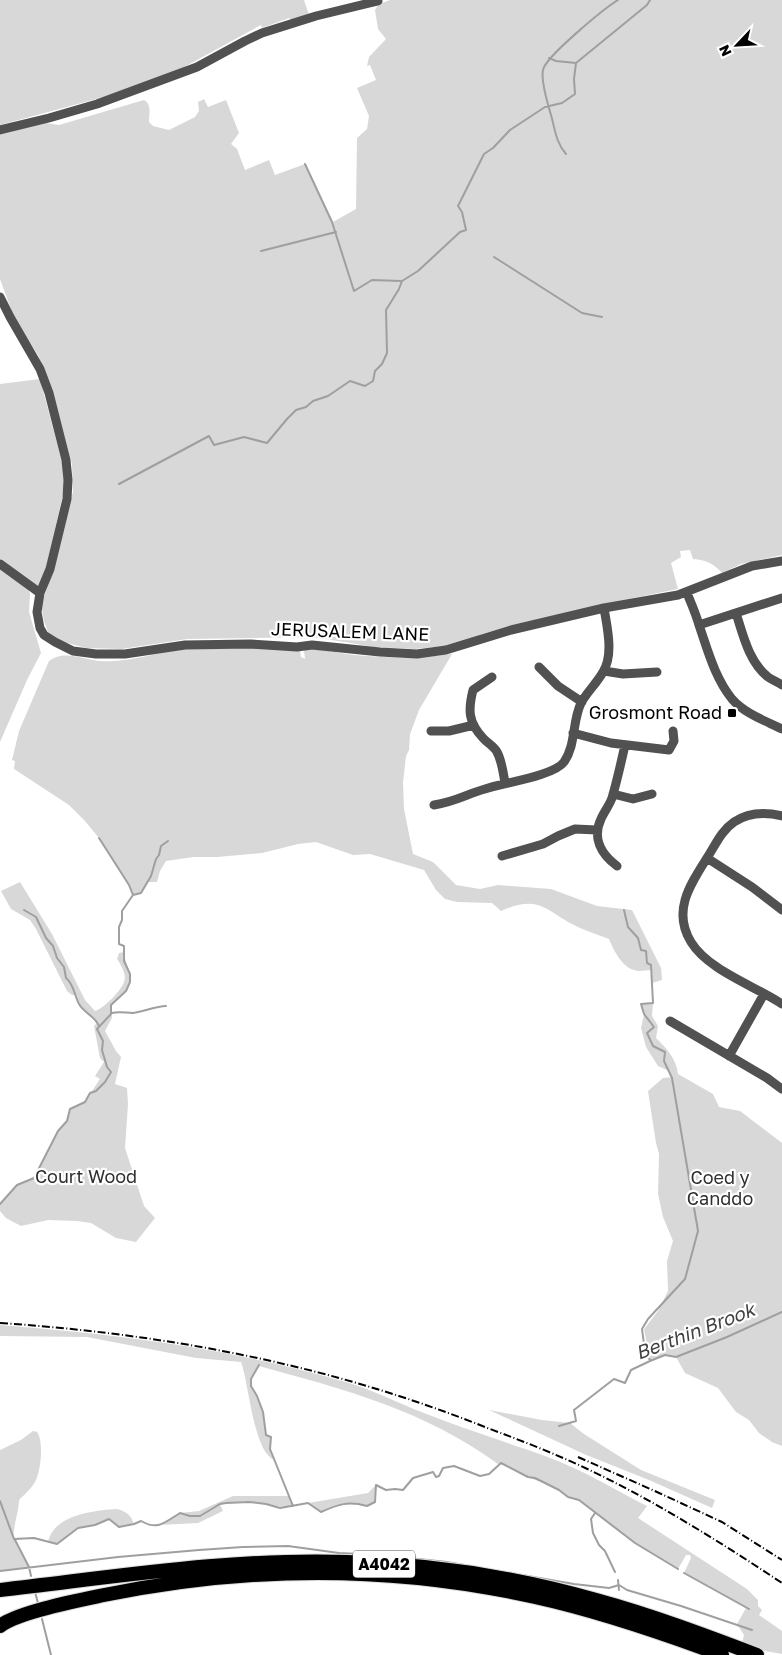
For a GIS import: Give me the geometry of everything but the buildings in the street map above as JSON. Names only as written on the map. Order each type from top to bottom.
[{"type":"highway","name":"A4042","points":[[0,1590],[244,1564],[324,1561],[400,1565],[474,1574],[571,1593],[641,1614],[757,1655]]},
{"type":"highway","name":"A4042","points":[[0,1626],[13,1618],[69,1603],[175,1582],[217,1577],[275,1574],[362,1574],[459,1583],[536,1597],[620,1619],[722,1655]]},
{"type":"street","points":[[0,130],[97,104],[197,68],[262,33],[316,16],[378,1]]},
{"type":"street","name":"JERUSALEM LANE","points":[[0,297],[40,369],[66,460],[68,480],[66,499],[50,569],[40,593],[36,612],[44,635],[59,645],[73,651],[96,654],[125,654],[185,645],[250,644],[296,647],[312,645],[417,654],[446,650],[512,630],[604,608],[686,593],[752,566],[782,561]]},
{"type":"street","points":[[0,564],[40,593]]},
{"type":"street","points":[[686,593],[699,625],[706,650],[718,677],[733,700],[751,714],[782,729]]},
{"type":"street","points":[[699,625],[782,598]]},
{"type":"street","points":[[434,805],[451,803],[477,791],[528,779],[551,771],[564,763],[571,747],[576,716],[582,702],[604,671],[608,655],[608,643],[604,608]]},
{"type":"street","points":[[736,613],[747,648],[758,666],[768,677],[782,685]]},
{"type":"street","points":[[539,667],[558,686],[582,702]]},
{"type":"street","points":[[604,671],[623,674],[657,672]]},
{"type":"street","points":[[492,676],[473,690],[470,705],[471,721],[482,738],[496,750],[502,764],[505,783]]},
{"type":"street","points":[[432,730],[448,731],[474,725]]},
{"type":"street","points":[[573,733],[625,745],[669,750],[674,741],[673,731]]},
{"type":"street","points":[[617,866],[609,860],[602,850],[597,840],[597,830],[600,820],[611,801],[625,745]]},
{"type":"street","points":[[613,794],[633,799],[652,794]]},
{"type":"street","points":[[782,816],[771,813],[751,814],[736,821],[723,831],[686,894],[683,911],[685,927],[692,943],[704,956],[726,973],[782,1004]]},
{"type":"street","points":[[502,856],[543,844],[575,829],[597,830]]},
{"type":"street","points":[[707,858],[752,887],[782,910]]},
{"type":"street","points":[[729,1056],[764,994]]},
{"type":"street","points":[[670,1021],[767,1078],[782,1089]]},
{"type":"green space","points":[[0,0],[304,0],[309,15],[292,21],[289,18],[262,28],[261,25],[175,72],[111,95],[0,125]]},
{"type":"green space","points":[[390,0],[782,0],[782,555],[741,564],[722,573],[709,563],[693,559],[690,550],[680,551],[681,557],[671,563],[678,589],[513,625],[482,634],[457,645],[415,649],[373,647],[311,637],[187,639],[122,649],[86,648],[60,641],[48,632],[41,605],[55,566],[59,541],[73,492],[72,464],[46,373],[38,355],[15,320],[0,279],[0,133],[46,123],[59,125],[144,100],[149,107],[149,122],[153,126],[169,130],[195,117],[199,111],[198,102],[204,99],[208,107],[226,100],[239,133],[231,144],[237,149],[245,170],[269,160],[275,175],[305,164],[333,222],[356,209],[357,138],[367,129],[369,116],[357,88],[376,80],[370,65],[367,66],[369,57],[386,39],[378,29],[375,10],[379,4]]},
{"type":"green space","points":[[40,379],[64,470],[64,490],[45,572],[41,584],[37,586],[0,560],[0,384]]},
{"type":"green space","points":[[0,568],[28,589],[30,593],[29,612],[41,653],[0,742]]},
{"type":"green space","points":[[234,647],[300,650],[301,657],[305,659],[305,648],[355,655],[392,657],[428,657],[452,654],[419,710],[410,734],[403,783],[404,809],[413,854],[433,862],[456,885],[480,889],[498,885],[551,889],[597,906],[632,910],[661,968],[662,980],[652,983],[651,970],[636,971],[630,968],[622,962],[609,939],[580,928],[543,907],[526,904],[501,911],[492,903],[457,902],[445,899],[436,890],[424,870],[370,854],[353,855],[316,842],[298,844],[262,853],[193,857],[166,861],[160,871],[157,882],[148,882],[141,893],[133,895],[129,884],[99,838],[85,821],[69,805],[14,769],[15,761],[12,760],[19,731],[49,661],[55,658],[68,655],[111,661],[184,649]]},
{"type":"green space","name":"Court Wood","points":[[20,882],[52,934],[85,1000],[95,1011],[116,995],[122,986],[125,979],[124,973],[117,959],[119,953],[124,952],[130,982],[124,993],[111,1005],[112,1018],[105,1031],[121,1057],[115,1084],[127,1088],[128,1104],[125,1148],[144,1206],[155,1218],[136,1242],[116,1238],[91,1223],[77,1221],[48,1220],[21,1226],[6,1218],[0,1211],[0,1204],[17,1185],[34,1178],[58,1131],[67,1121],[70,1109],[85,1102],[100,1079],[95,1076],[104,1062],[100,1058],[94,1026],[98,1022],[79,1005],[76,995],[72,995],[67,991],[36,929],[30,920],[11,909],[1,891]]},
{"type":"green space","name":"Coed y Canddo","points":[[653,1003],[652,1016],[658,1026],[656,1038],[673,1058],[678,1074],[713,1094],[719,1107],[740,1111],[782,1143],[782,1446],[759,1433],[749,1420],[736,1412],[718,1388],[685,1373],[676,1357],[665,1355],[650,1361],[644,1329],[658,1311],[668,1291],[667,1261],[673,1241],[663,1217],[658,1194],[659,1154],[648,1091],[663,1078],[672,1077],[669,1071],[658,1066],[646,1047],[641,1028],[644,1014],[641,1004]]},
{"type":"green space","points":[[0,1325],[131,1338],[218,1352],[304,1370],[356,1385],[443,1420],[558,1461],[647,1506],[638,1518],[747,1589],[758,1600],[758,1606],[762,1610],[759,1615],[782,1631],[782,1654],[765,1651],[742,1643],[744,1635],[737,1624],[746,1608],[684,1573],[691,1558],[690,1555],[686,1555],[678,1569],[635,1543],[579,1500],[569,1497],[558,1489],[525,1476],[505,1464],[498,1464],[442,1429],[413,1416],[353,1393],[259,1366],[251,1379],[251,1386],[263,1412],[266,1434],[271,1437],[270,1449],[274,1460],[267,1454],[256,1430],[241,1362],[196,1358],[87,1337],[0,1336]]},
{"type":"green space","points":[[489,1410],[570,1423],[641,1470],[715,1500],[712,1508],[584,1454]]},
{"type":"green space","points":[[33,1431],[37,1432],[40,1442],[41,1457],[39,1471],[33,1485],[19,1500],[14,1535],[17,1546],[29,1567],[0,1571],[0,1450],[21,1440]]},
{"type":"green space","points":[[376,1485],[375,1502],[367,1506],[344,1504],[321,1512],[308,1503],[368,1493]]},
{"type":"green space","points":[[233,1496],[289,1496],[294,1506],[282,1507],[249,1502],[225,1503],[220,1504],[223,1511],[198,1523],[159,1525],[180,1513],[199,1511]]},
{"type":"green space","points":[[117,1509],[128,1514],[134,1524],[119,1527],[109,1519],[95,1525],[78,1528],[57,1544],[48,1542],[52,1532],[58,1525],[73,1517],[100,1510]]},
{"type":"waterway","points":[[566,154],[558,141],[555,131],[545,92],[543,70],[564,44],[618,0]]},
{"type":"waterway","points":[[119,484],[209,436],[214,445],[244,437],[267,443],[296,410],[328,396],[350,381],[365,386],[373,381],[375,371],[382,364],[387,353],[386,310],[402,281],[418,271],[460,232],[466,230],[462,212],[458,206],[484,154],[493,148],[510,130],[545,107],[562,103],[575,94],[576,63],[647,5],[650,0]]},
{"type":"waterway","points":[[549,58],[556,61],[576,63]]},
{"type":"waterway","points":[[305,164],[332,222],[354,291],[372,280],[401,281]]},
{"type":"waterway","points":[[261,251],[336,232]]},
{"type":"waterway","points":[[494,257],[582,313],[602,317]]},
{"type":"waterway","points":[[99,838],[129,885],[133,895]]},
{"type":"waterway","points":[[0,1204],[17,1185],[34,1178],[58,1131],[67,1121],[70,1109],[85,1102],[90,1093],[96,1091],[111,1072],[107,1067],[102,1050],[103,1041],[97,1029],[111,1014],[111,1005],[126,991],[130,982],[130,974],[124,961],[124,946],[119,944],[119,927],[122,920],[122,911],[133,895],[141,893],[151,876],[161,846],[168,841]]},
{"type":"waterway","points":[[24,910],[36,917],[46,938],[53,946],[57,958],[64,967],[66,978],[69,980],[79,1004],[99,1026]]},
{"type":"waterway","points":[[624,910],[628,927],[638,938],[641,950],[646,951],[647,963],[651,965],[653,1003],[641,1004],[644,1014],[654,1027],[647,1033],[653,1046],[665,1052],[664,1061],[672,1078],[698,1231],[685,1279],[648,1319],[642,1329],[644,1344],[650,1361]]},
{"type":"waterway","points":[[112,1013],[133,1013],[166,1006]]},
{"type":"waterway","name":"Berthin Brook","points":[[559,1426],[576,1421],[574,1410],[614,1379],[625,1383],[631,1370],[665,1355],[676,1357],[727,1337],[782,1312]]},
{"type":"waterway","points":[[259,1365],[251,1379],[251,1386],[263,1412],[266,1435],[271,1437],[270,1449],[293,1506]]},
{"type":"waterway","name":"Berthin Brook","points":[[0,1501],[14,1539],[34,1538],[57,1544],[78,1528],[95,1525],[109,1519],[119,1527],[141,1521],[157,1525],[166,1522],[180,1513],[200,1516],[220,1504],[226,1503],[249,1502],[280,1508],[308,1503],[321,1512],[344,1504],[367,1506],[375,1502],[376,1485],[386,1490],[403,1490],[413,1478],[433,1472],[436,1477],[439,1476],[443,1468],[454,1466],[480,1476],[489,1474],[501,1463],[559,1490],[568,1497],[579,1500],[635,1543],[678,1569]]},
{"type":"waterway","points":[[595,1513],[591,1519],[593,1533],[599,1545],[605,1551],[615,1572]]},
{"type":"waterway","points":[[15,1540],[29,1567],[31,1576]]},
{"type":"waterway","points":[[0,1571],[118,1557],[243,1547],[288,1546],[339,1553],[447,1562],[574,1584],[609,1588],[619,1585],[627,1590],[752,1630]]},
{"type":"waterway","points":[[684,1573],[749,1609]]},
{"type":"waterway","points":[[618,1580],[619,1590]]},
{"type":"waterway","points":[[35,1592],[38,1603]]},
{"type":"waterway","points":[[42,1619],[51,1655]]},
{"type":"railway","points":[[0,1323],[101,1332],[202,1347],[301,1368],[411,1400],[535,1446],[632,1491],[683,1520],[782,1583]]},
{"type":"railway","points":[[578,1457],[722,1522],[782,1560]]},
{"type":"place","name":"Grosmont Road","points":[[732,713]]}]
